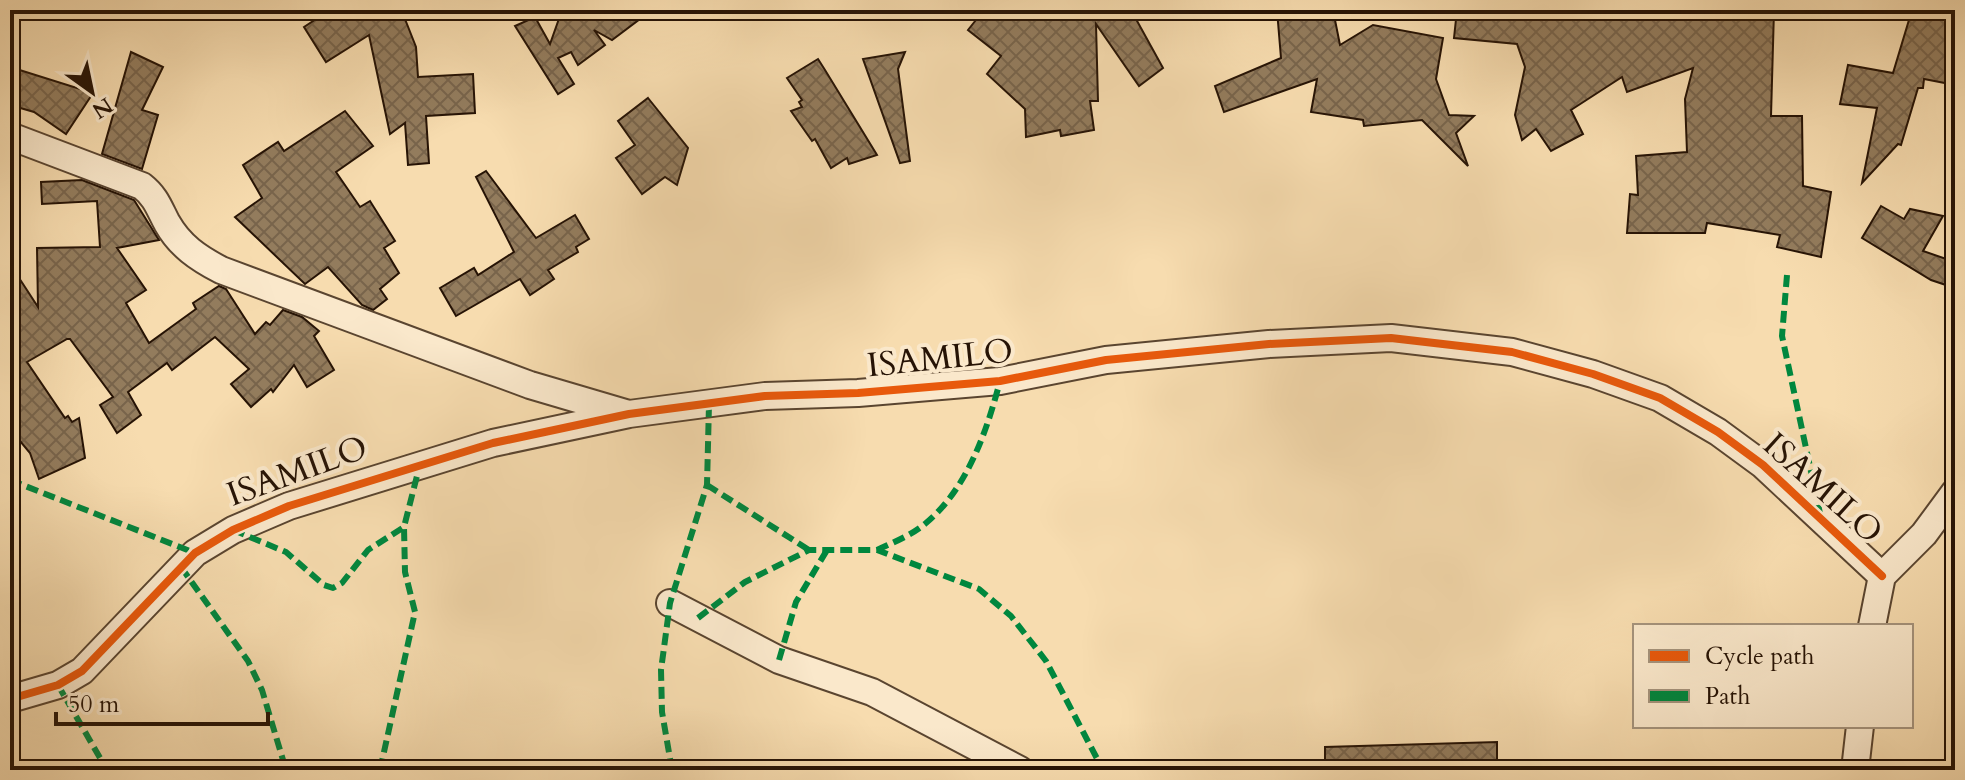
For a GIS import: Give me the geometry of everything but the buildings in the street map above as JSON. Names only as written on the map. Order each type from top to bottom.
[{"type":"street","points":[[10,136],[142,186],[154,195],[178,239],[196,257],[221,270],[530,385],[629,414]]},
{"type":"street","name":"ISAMILO","points":[[10,699],[58,685],[82,671],[195,553],[233,530],[289,506],[493,443],[629,414],[765,396],[858,393],[1000,381],[1106,360],[1269,344],[1391,338],[1512,352],[1593,374],[1660,398],[1718,432],[1763,465],[1882,576]]},
{"type":"street","name":"ISAMILO","points":[[1872,624],[1882,576],[1924,534],[1955,492]]},
{"type":"street","points":[[1924,534],[1955,527]]},
{"type":"street","points":[[670,603],[779,660],[872,692],[1020,770]]},
{"type":"street","points":[[1855,770],[1860,728]]},
{"type":"marked path","points":[[1787,275],[1782,336],[1821,518]]},
{"type":"marked path","points":[[877,550],[921,527],[953,494],[982,439],[1000,381]]},
{"type":"marked path","points":[[672,770],[662,712],[661,670],[670,603],[707,485],[709,404]]},
{"type":"marked path","points":[[380,770],[415,612],[405,572],[404,527],[419,468]]},
{"type":"marked path","points":[[10,480],[195,553]]},
{"type":"marked path","points":[[707,485],[809,550]]},
{"type":"marked path","points":[[233,530],[286,552],[324,585],[333,588],[342,583],[368,550],[404,527]]},
{"type":"marked path","points":[[698,618],[745,582],[809,550],[877,550],[979,589],[1011,616],[1046,661],[1103,770]]},
{"type":"marked path","points":[[779,660],[796,602],[827,550]]},
{"type":"marked path","points":[[181,567],[248,661],[262,690],[286,770]]},
{"type":"marked path","points":[[58,685],[107,770]]},
{"type":"cycle path","points":[[10,699],[58,685],[82,671],[195,553],[233,530],[289,506],[493,443],[629,414],[765,396],[858,393],[1000,381],[1106,360],[1269,344],[1391,338],[1512,352],[1593,374],[1660,398],[1718,432],[1763,465],[1882,576]]}]
